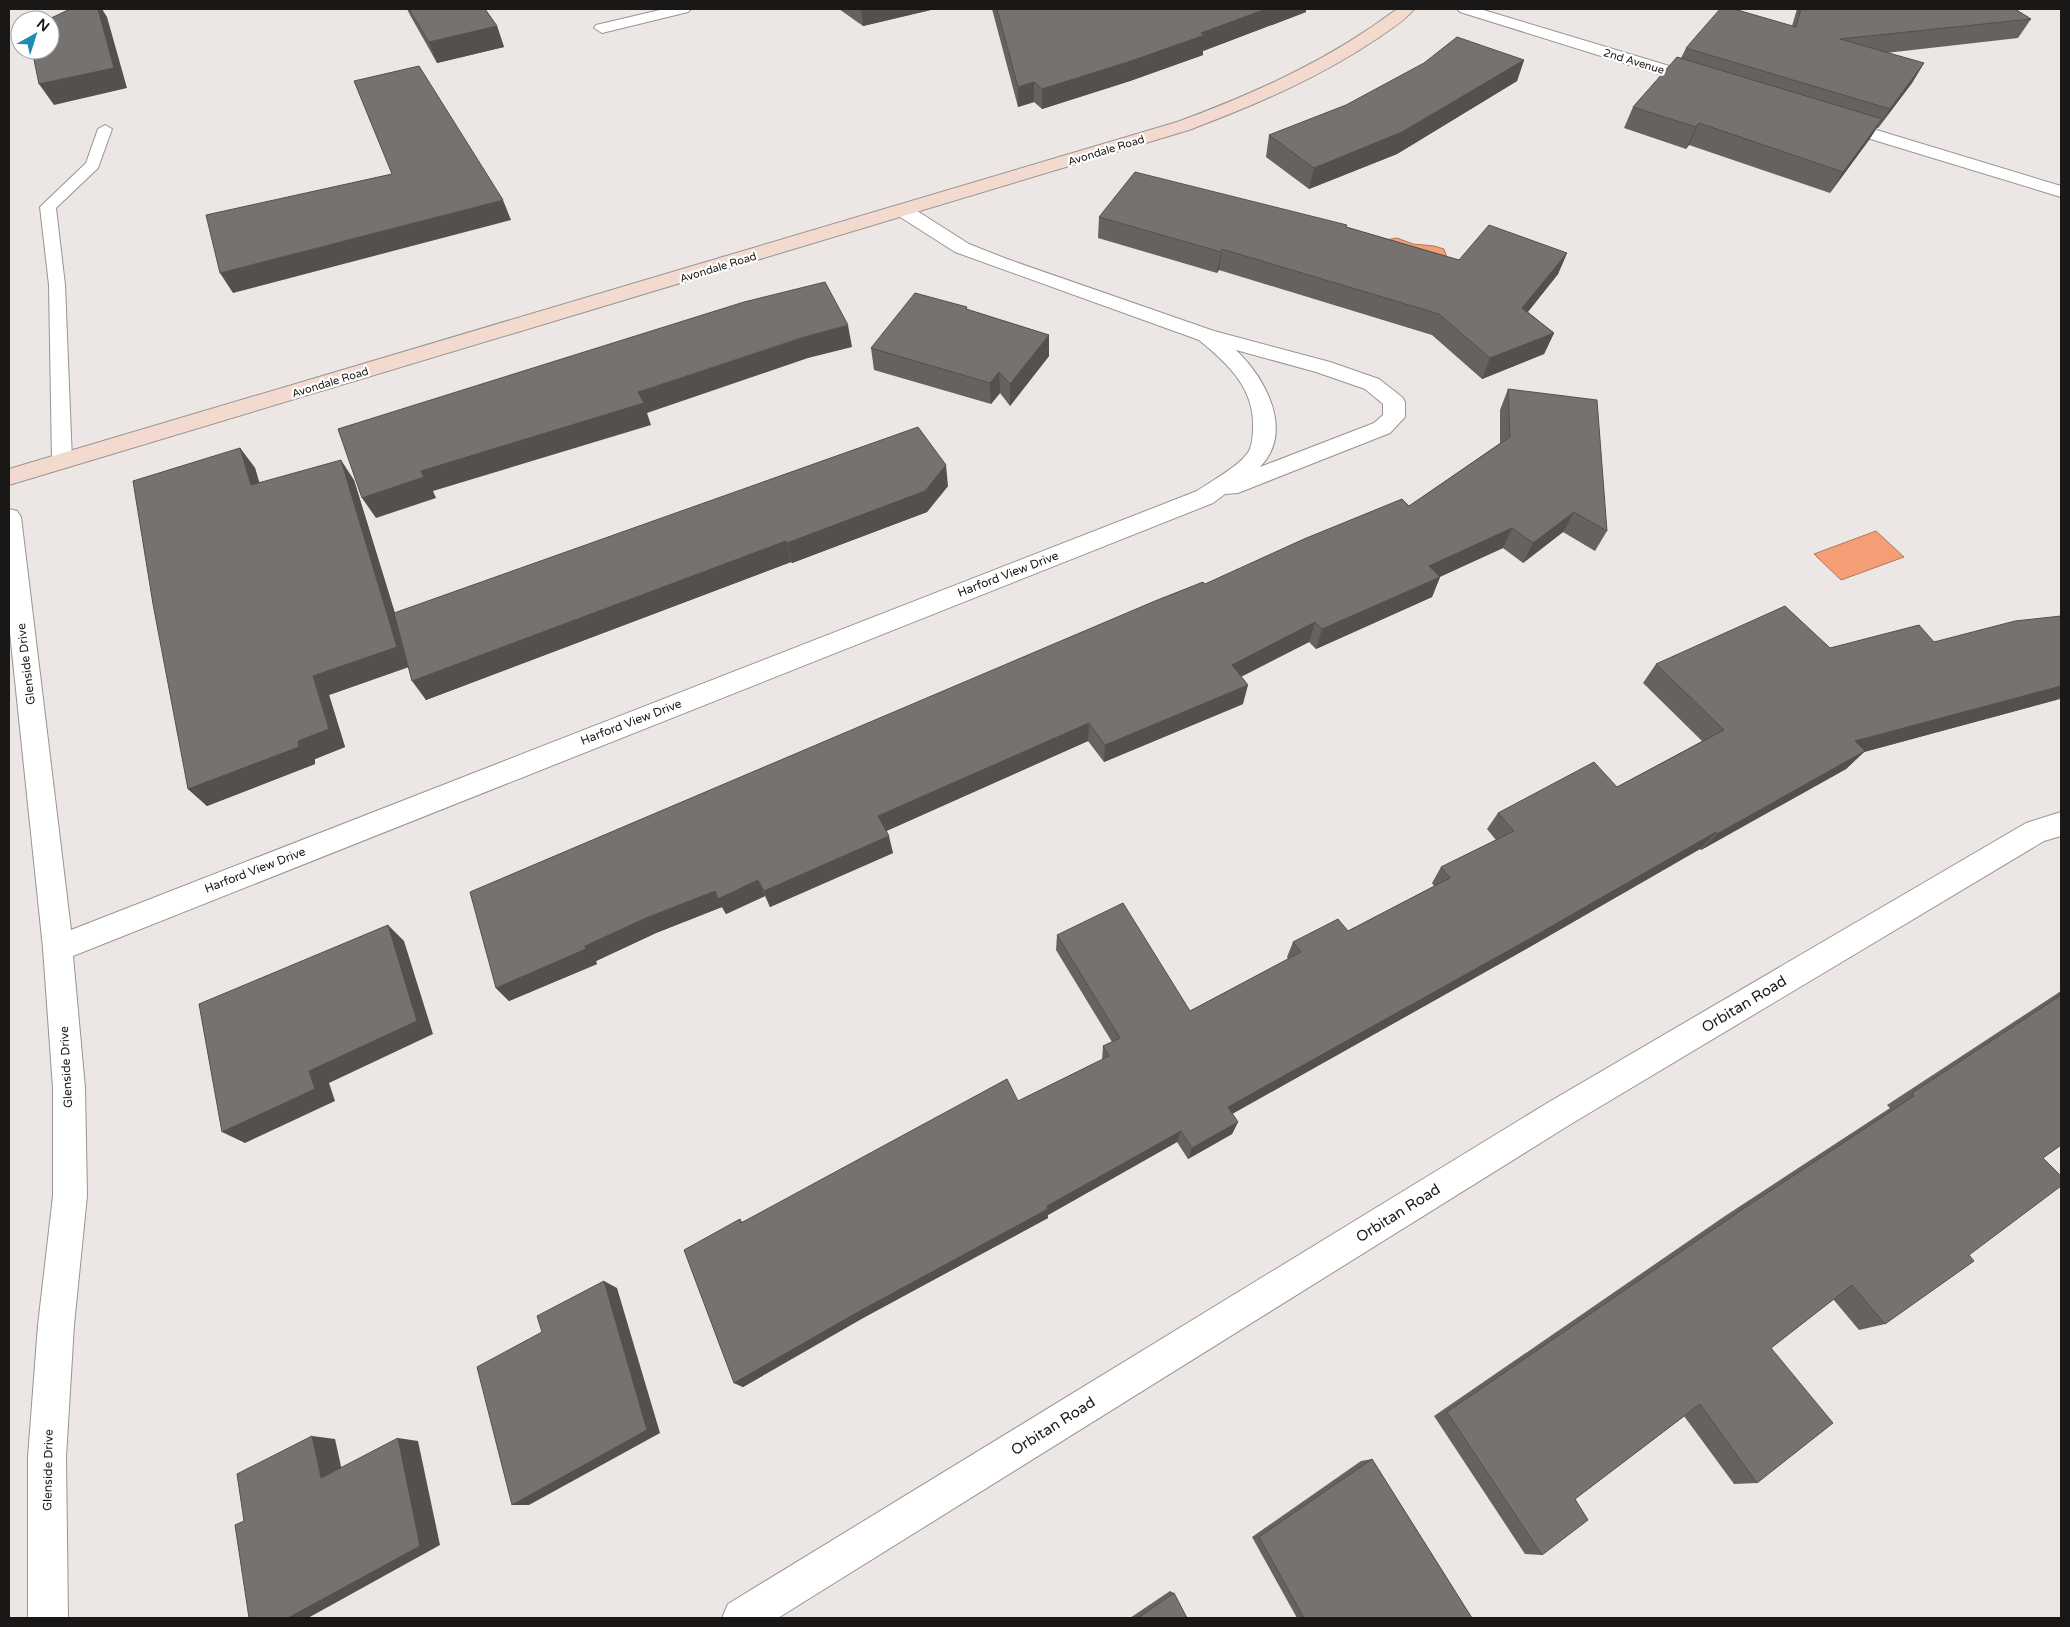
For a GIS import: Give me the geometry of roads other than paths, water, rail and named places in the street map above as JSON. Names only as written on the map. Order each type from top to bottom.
[{"type":"street","points":[[602,28],[683,9]]},
{"type":"street","name":"Avondale Road","points":[[9,477],[904,211],[1183,126],[1248,102],[1298,80],[1339,58],[1376,34],[1406,9]]},
{"type":"street","name":"2nd Avenue","points":[[1465,9],[1720,87]]},
{"type":"street","points":[[1824,119],[2061,192]]},
{"type":"street","name":"Harford View Drive","points":[[58,948],[1382,428],[1394,417],[1394,402],[1372,384],[1323,366],[1206,335],[1000,263],[962,248],[904,211]]},
{"type":"street","name":"Harford View Drive","points":[[1205,497],[1258,453],[1264,433],[1264,408],[1259,393],[1231,356],[1206,335]]},
{"type":"street","name":"Glenside Drive","points":[[9,517],[58,948],[69,1088],[70,1196],[56,1325],[47,1457],[48,1618]]},
{"type":"street","name":"Orbitan Road","points":[[742,1618],[1560,1113],[2036,831],[2061,824]]},
{"type":"lane","points":[[62,461],[57,285],[48,207],[93,165],[105,129]]}]
